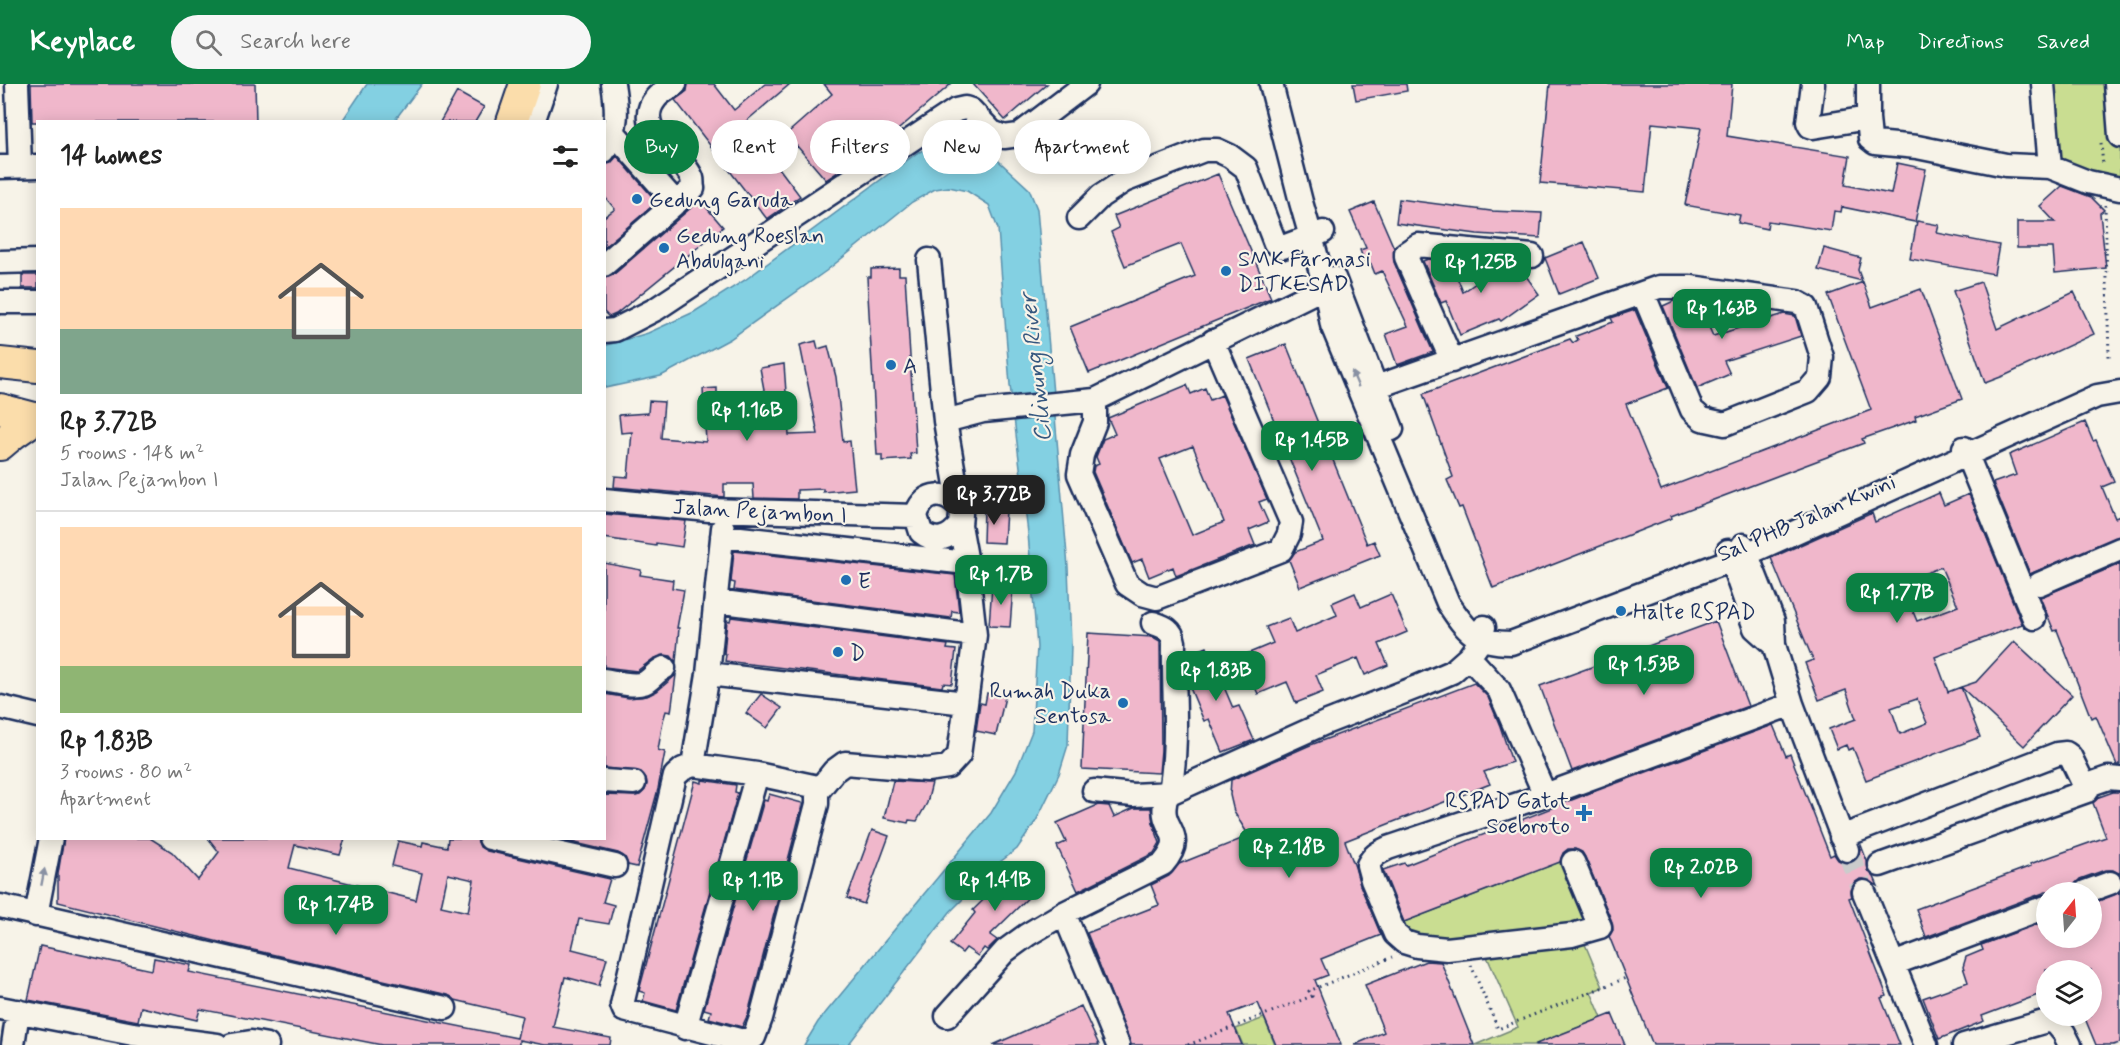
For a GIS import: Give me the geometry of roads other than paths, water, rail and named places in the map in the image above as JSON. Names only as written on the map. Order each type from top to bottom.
[{"type":"main road","points":[[513,120],[525,84]]},
{"type":"main road","points":[[0,363],[36,367]]},
{"type":"main road","points":[[0,409],[36,419]]},
{"type":"main road","points":[[0,445],[36,420]]},
{"type":"street","points":[[17,84],[19,166]]},
{"type":"street","points":[[534,120],[546,84]]},
{"type":"street","points":[[613,84],[612,135],[676,203]]},
{"type":"street","points":[[649,120],[650,109],[656,97],[675,84]]},
{"type":"street","points":[[606,331],[615,330],[656,309],[957,110],[965,108],[971,110],[992,132],[1004,137],[1019,135],[1086,84]]},
{"type":"street","points":[[1271,84],[1330,284],[1376,387],[1456,595],[1467,611],[1545,795]]},
{"type":"street","points":[[1286,84],[1317,234]]},
{"type":"street","points":[[1813,84],[1808,122],[1810,126],[1868,118]]},
{"type":"street","points":[[1868,84],[1870,139],[1875,143],[1917,147],[2006,165],[2050,167],[2088,182],[2112,188]]},
{"type":"street","points":[[2043,84],[2050,167]]},
{"type":"street","points":[[2110,138],[2116,84]]},
{"type":"street","points":[[1079,218],[1101,196],[1124,181],[1204,150],[1217,150],[1246,168],[1267,225],[1278,246],[1283,247],[1317,234]]},
{"type":"street","points":[[606,263],[693,188],[692,178],[689,174]]},
{"type":"street","points":[[1452,361],[1406,253],[1418,245],[1532,256]]},
{"type":"street","points":[[817,792],[834,771],[845,763],[927,770],[948,767],[958,755],[975,635],[967,563],[945,421],[929,260]]},
{"type":"street","points":[[0,262],[36,261]]},
{"type":"street","points":[[945,421],[983,411],[1095,400],[1330,284]]},
{"type":"street","points":[[1330,284],[1332,325],[1448,603],[1478,641]]},
{"type":"street","points":[[1376,387],[1659,287],[1691,287],[1797,302],[1806,307],[1822,357],[1820,377],[1808,391],[1725,424],[1702,419],[1692,410],[1643,293]]},
{"type":"street","points":[[0,302],[36,302]]},
{"type":"street","points":[[1095,400],[1095,422],[1082,455],[1079,474],[1127,584],[1142,594],[1157,598],[1281,550],[1289,534],[1291,522],[1213,341]]},
{"type":"street","points":[[1966,452],[2114,367]]},
{"type":"street","points":[[0,373],[36,378]]},
{"type":"street","points":[[1966,452],[2097,396],[2120,392]]},
{"type":"street","points":[[1966,452],[2034,618]]},
{"type":"street","name":"Sal PHB Jalan Kwini","points":[[1478,641],[1543,624],[1737,553],[1966,452]]},
{"type":"street","points":[[934,496],[944,496],[952,499],[959,516],[949,537],[934,539],[921,532],[916,516],[922,502],[934,496]]},
{"type":"street","name":"Jalan Pejambon I","points":[[606,500],[709,510],[916,516]]},
{"type":"street","points":[[693,765],[708,674],[723,532],[967,563]]},
{"type":"street","points":[[2039,584],[2120,549]]},
{"type":"street","points":[[1737,553],[1773,621],[1774,645],[1792,704],[1844,843],[2057,754],[2066,753],[2070,756],[2087,791],[1880,865]]},
{"type":"street","points":[[716,601],[975,635]]},
{"type":"street","points":[[947,1016],[1005,951],[1027,935],[1064,913],[1163,864],[1173,852],[1174,841],[1166,816],[1165,803],[1170,793],[1175,738],[1174,642],[1171,632],[1153,623]]},
{"type":"street","points":[[1094,791],[1133,795],[1170,793],[1325,723],[1452,672],[1478,641]]},
{"type":"street","points":[[606,680],[632,684],[643,683],[655,672],[664,668]]},
{"type":"street","points":[[708,674],[966,703]]},
{"type":"street","points":[[1573,862],[1600,927],[1572,935],[1447,949],[1417,946],[1404,942],[1395,934],[1368,865],[1371,858],[1388,848],[1545,795],[1792,704]]},
{"type":"street","points":[[0,707],[36,716]]},
{"type":"street","points":[[693,765],[757,774],[813,786],[817,792],[817,804],[761,1018],[754,1037],[743,1041],[685,1028],[624,1010],[622,1005],[675,776],[682,769],[693,765]]},
{"type":"street","points":[[685,1028],[757,774]]},
{"type":"street","points":[[2085,786],[2116,774]]},
{"type":"street","points":[[606,781],[634,783]]},
{"type":"street","points":[[36,915],[51,840]]},
{"type":"street","points":[[499,840],[615,866]]},
{"type":"street","points":[[2102,887],[2110,884]]},
{"type":"street","points":[[1864,892],[1926,1045]]},
{"type":"street","points":[[0,906],[445,1008]]},
{"type":"street","points":[[1893,964],[2036,911]]},
{"type":"street","points":[[1064,913],[1118,1045]]},
{"type":"street","points":[[13,1045],[9,1010],[132,1039],[217,1045]]},
{"type":"street","points":[[1971,1044],[2047,1021],[2055,1022],[2070,1045]]},
{"type":"street","points":[[232,1045],[251,1042],[267,1045]]},
{"type":"water","points":[[367,84],[422,84],[395,120],[343,120]]},
{"type":"water","name":"Ciliwung River","points":[[922,151],[922,174],[1002,174],[1002,164],[1029,189],[1037,209],[1068,567],[1071,645],[1068,745],[1059,774],[1036,821],[1017,849],[1000,862],[950,912],[848,1045],[804,1045],[818,1022],[991,813],[1016,771],[1032,731],[1037,647],[1028,533],[1010,385],[998,229],[989,205],[967,191],[949,187],[935,189],[912,202],[826,271],[730,339],[661,376],[606,388],[606,345],[648,333],[694,312],[745,280],[889,174],[910,174],[910,158]]},
{"type":"tunnel","points":[[1847,850],[1864,892]]},
{"type":"place","name":"Gedung Garuda","points":[[637,199]]},
{"type":"place","name":"Gedung Roeslan Abdulgani","points":[[664,248]]},
{"type":"place","name":"SMK Farmasi DITKESAD","points":[[1226,271]]},
{"type":"place","name":"A","points":[[891,365]]},
{"type":"place","name":"E","points":[[846,580]]},
{"type":"place","name":"Halte RSPAD","points":[[1621,611]]},
{"type":"place","name":"D","points":[[838,652]]},
{"type":"place","name":"Rumah Duka Sentosa","points":[[1123,703]]},
{"type":"place","name":"RSPAD Gatot Soebroto","points":[[1584,813]]}]
